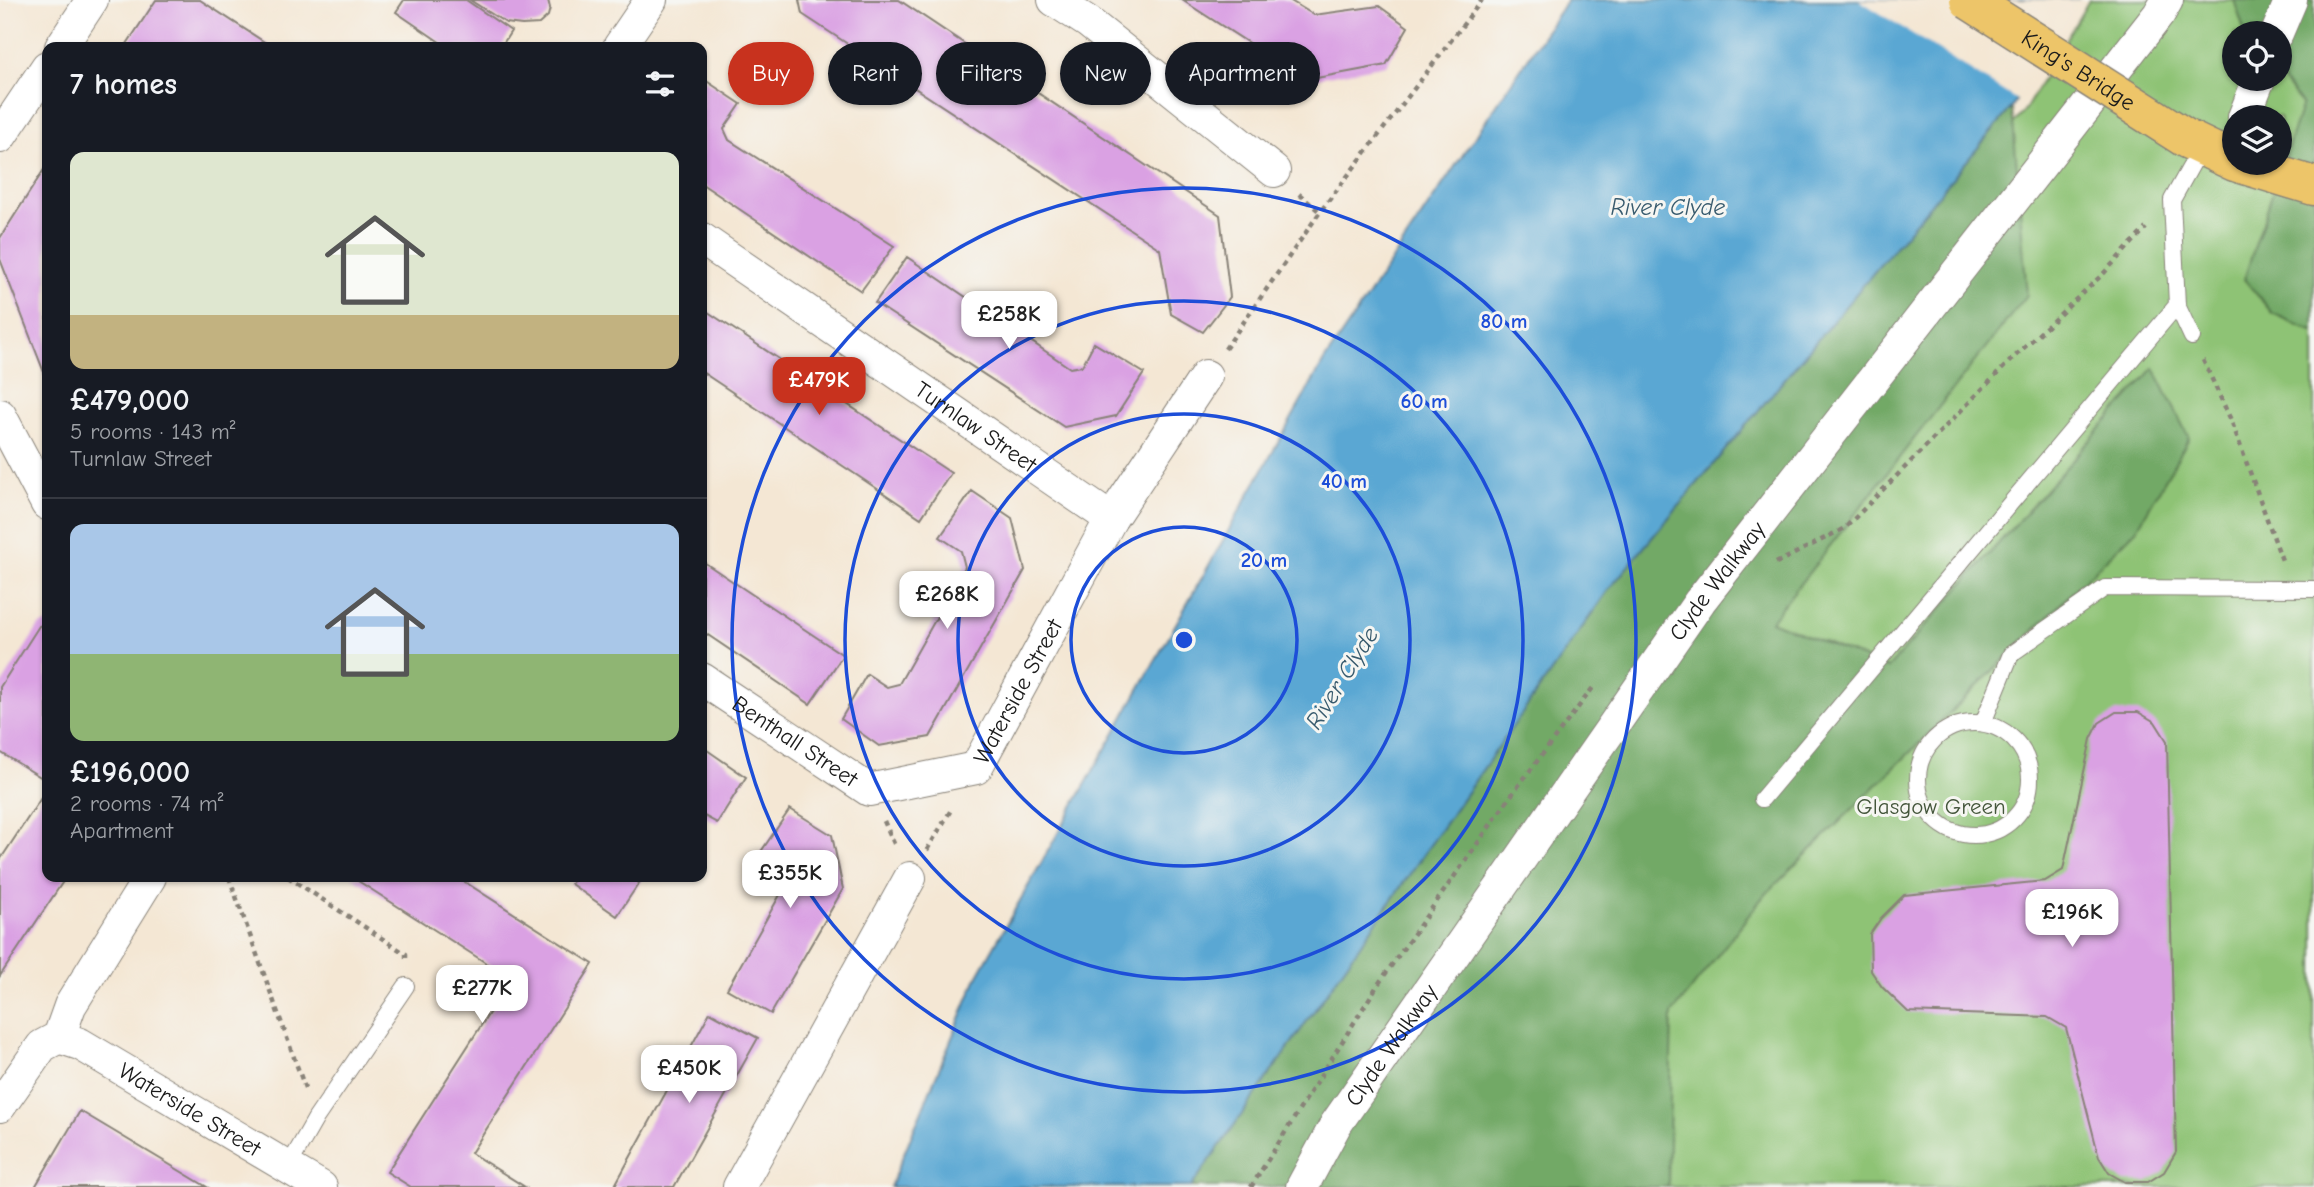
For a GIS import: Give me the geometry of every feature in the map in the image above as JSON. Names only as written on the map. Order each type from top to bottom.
[{"type":"main road","name":"King's Bridge","points":[[1969,0],[2220,152],[2314,186]]},
{"type":"street","points":[[64,42],[92,0]]},
{"type":"street","points":[[622,42],[651,0]]},
{"type":"street","points":[[1054,0],[1096,11],[1275,172]]},
{"type":"street","name":"Clyde Walkway","points":[[1302,1187],[1336,1125],[1700,601],[2159,14],[2167,0]]},
{"type":"street","points":[[2282,21],[2291,0]]},
{"type":"street","points":[[0,137],[42,74]]},
{"type":"street","name":"Turnlaw Street","points":[[707,242],[1111,519]]},
{"type":"street","name":"Waterside Street","points":[[976,768],[1111,519],[1206,376]]},
{"type":"street","points":[[0,415],[42,495]]},
{"type":"street","name":"Benthall Street","points":[[707,682],[869,790],[976,768]]},
{"type":"street","points":[[739,1187],[910,878]]},
{"type":"street","points":[[0,1106],[43,1046],[59,1037],[70,1006],[147,882]]},
{"type":"street","name":"Waterside Street","points":[[59,1037],[80,1044],[321,1187]]},
{"type":"lane","points":[[2192,337],[2177,305],[2172,200],[2220,152]]},
{"type":"lane","points":[[1762,799],[2177,305]]},
{"type":"lane","points":[[1983,723],[2011,654],[2105,588],[2314,589]]},
{"type":"lane","points":[[1964,723],[1983,723],[2000,729],[2014,740],[2025,755],[2030,772],[2029,790],[2023,807],[2012,821],[1996,831],[1979,835],[1960,834],[1942,826],[1928,813],[1920,796],[1917,777],[1921,758],[1931,742],[1945,730],[1964,723]]},
{"type":"lane","points":[[288,1167],[316,1118],[406,986]]},
{"type":"path","points":[[1206,376],[1320,212],[1482,0]]},
{"type":"path","points":[[1772,565],[1845,528],[2013,358],[2103,274],[2172,200]]},
{"type":"path","points":[[2192,337],[2231,420],[2292,589]]},
{"type":"path","name":"Waterside Street","points":[[910,878],[976,768]]},
{"type":"path","points":[[869,790],[910,878]]},
{"type":"path","points":[[231,882],[316,1118]]},
{"type":"path","points":[[296,882],[406,954],[406,986]]},
{"type":"green space","name":"Glasgow Green","points":[[2089,0],[2314,0],[2314,1187],[1198,1187],[1611,593],[2025,110]]},
{"type":"green space","points":[[2234,0],[2314,0],[2314,332],[2272,313],[2244,279],[2278,175],[2292,175],[2292,134],[2302,104],[2291,91],[2292,21],[2241,21]]},
{"type":"green space","points":[[2012,107],[2027,295],[1771,621],[1888,668],[2154,368],[2189,438],[2137,529],[1763,897],[1672,1014],[1668,1187],[1191,1187],[1609,589]]},
{"type":"water","name":"River Clyde","points":[[1567,0],[2078,0],[2012,107],[1609,589],[1191,1187],[890,1187],[978,975],[1324,361]]},
{"type":"pier","points":[[1859,0],[2080,0],[2081,1],[2020,102]]},
{"type":"building","points":[[156,0],[200,0],[264,42],[128,42]]},
{"type":"building","points":[[404,0],[466,0],[511,31],[504,42],[440,42],[396,12]]},
{"type":"building","points":[[470,0],[548,0],[550,8],[548,16],[539,24],[522,25],[506,23]]},
{"type":"building","points":[[799,0],[899,0],[962,42],[936,42],[936,102],[922,93],[922,42],[845,42],[802,14]]},
{"type":"building","points":[[1182,0],[1289,0],[1314,15],[1379,6],[1408,27],[1386,65],[1320,77],[1320,42],[1247,42]]},
{"type":"building","points":[[707,81],[728,95],[728,105],[740,105],[724,129],[729,140],[894,246],[861,291],[707,187]]},
{"type":"building","points":[[1046,98],[1220,215],[1230,297],[1203,332],[1171,314],[1160,249],[941,105],[1046,105]]},
{"type":"building","points":[[42,173],[42,367],[0,259],[0,238]]},
{"type":"building","points":[[907,257],[1070,368],[1082,366],[1094,343],[1144,373],[1116,416],[1064,427],[875,303]]},
{"type":"building","points":[[707,311],[951,473],[921,518],[707,375]]},
{"type":"building","points":[[972,491],[1012,518],[1025,570],[930,737],[879,746],[841,719],[867,674],[887,687],[899,684],[965,567],[961,551],[940,537]]},
{"type":"building","points":[[707,564],[843,655],[810,704],[707,634]]},
{"type":"building","points":[[42,625],[42,778],[0,752],[0,687]]},
{"type":"building","points":[[2116,712],[2138,712],[2155,722],[2167,741],[2176,1152],[2164,1172],[2148,1182],[2125,1182],[2109,1173],[2099,1157],[2066,1028],[2047,1017],[1908,1012],[1882,987],[1871,971],[1870,934],[1881,918],[1904,895],[2045,881],[2063,870],[2091,739],[2099,723]]},
{"type":"building","points":[[707,750],[746,777],[717,823],[707,818]]},
{"type":"building","points":[[42,797],[42,882],[63,882],[0,976],[0,860]]},
{"type":"building","points":[[790,809],[832,835],[843,889],[771,1014],[727,989],[785,886],[785,873],[758,856]]},
{"type":"building","points":[[360,882],[465,882],[593,964],[471,1153],[525,1187],[411,1187],[387,1172],[511,979]]},
{"type":"building","points":[[572,882],[640,882],[617,916],[571,884]]},
{"type":"building","points":[[710,1012],[758,1038],[674,1187],[614,1187]]},
{"type":"building","points":[[80,1111],[207,1187],[35,1187]]}]
